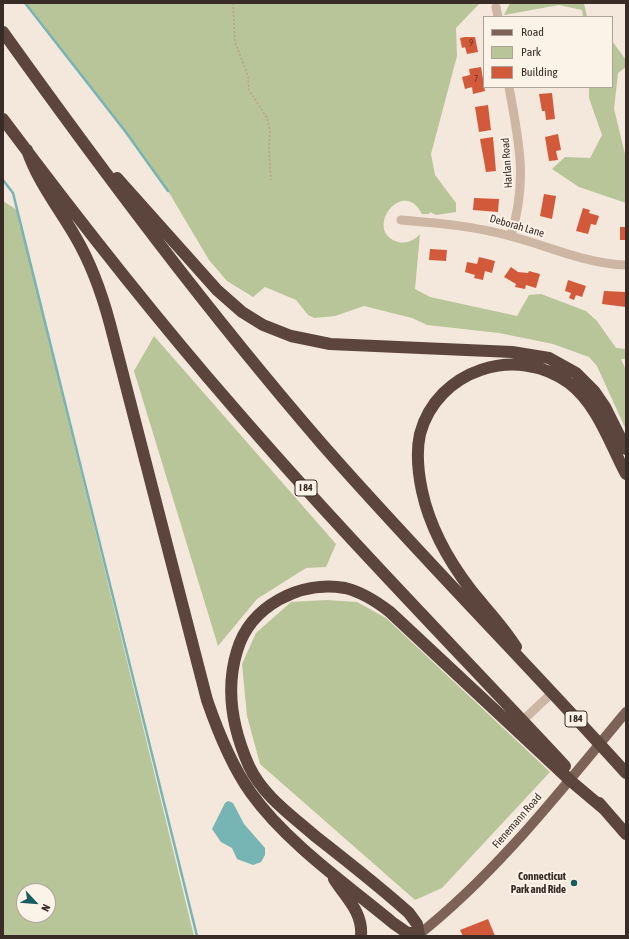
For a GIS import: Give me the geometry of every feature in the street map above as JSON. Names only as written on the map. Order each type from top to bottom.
[{"type":"highway","name":"I 84","points":[[3,32],[88,151],[195,291],[293,409],[390,520],[626,773]]},
{"type":"highway","name":"I 84","points":[[3,119],[141,296],[236,410],[378,567],[626,834]]},
{"type":"highway","points":[[27,150],[37,175],[81,247],[102,295],[200,678],[218,730],[237,769],[259,803],[282,830],[403,930],[418,936],[417,924],[409,913],[283,809],[260,784],[250,766],[240,742],[232,713],[231,694],[236,651],[243,636],[254,620],[271,604],[298,591],[328,587],[355,591],[376,601],[396,617],[572,782],[604,809]]},
{"type":"highway","points":[[88,151],[124,186],[217,290],[242,312],[263,325],[291,336],[324,343],[523,353],[548,358],[576,373],[594,391],[605,407],[626,449]]},
{"type":"highway","points":[[526,666],[508,634],[460,574],[441,545],[432,523],[422,489],[418,455],[420,434],[428,414],[437,400],[451,386],[478,370],[508,364],[537,368],[563,379],[576,389],[587,401],[598,419],[626,474]]},
{"type":"highway","points":[[330,870],[356,910],[360,922],[361,936]]},
{"type":"main road","name":"Fienemann Road","points":[[418,936],[486,873],[556,795],[626,712]]},
{"type":"street","points":[[496,7],[498,16]]},
{"type":"street","name":"Harlan Road","points":[[509,88],[518,143],[521,175],[518,214],[511,236]]},
{"type":"street","name":"Deborah Lane","points":[[401,220],[455,224],[511,236],[586,259],[626,265]]},
{"type":"street","points":[[522,721],[552,693]]},
{"type":"path","points":[[233,3],[235,42],[248,76],[249,90],[264,113],[270,131],[269,151],[271,180]]},
{"type":"green space","points":[[25,3],[480,3],[456,28],[457,56],[431,154],[435,175],[456,203],[456,212],[436,215],[430,212],[429,214],[422,214],[414,204],[405,201],[397,203],[389,210],[385,218],[384,228],[388,236],[398,242],[410,241],[420,234],[415,289],[430,297],[517,316],[529,295],[541,294],[586,311],[597,321],[616,348],[626,349],[626,359],[621,359],[626,370],[626,430],[597,366],[589,357],[553,344],[499,333],[427,325],[412,318],[364,306],[335,316],[314,318],[308,315],[296,300],[265,287],[253,297],[227,281],[209,260],[168,191],[125,131]]},
{"type":"green space","points":[[510,3],[584,3],[587,16],[583,16],[582,10],[559,5],[504,15]]},
{"type":"green space","points":[[613,42],[626,60],[626,67],[618,73],[614,109],[626,158],[626,203],[579,187],[552,169],[565,157],[590,158],[602,135],[589,98],[589,88],[613,88]]},
{"type":"green space","points":[[3,201],[17,210],[194,936],[3,936]]},
{"type":"green space","points":[[154,336],[336,544],[326,567],[306,568],[257,599],[218,646],[134,371]]},
{"type":"green space","points":[[326,600],[357,602],[386,618],[550,772],[442,888],[415,900],[260,764],[247,716],[242,664],[256,633],[291,602]]},
{"type":"water","points":[[228,801],[233,803],[244,824],[265,848],[265,855],[261,862],[253,865],[237,859],[232,848],[221,842],[212,829],[225,803]]},
{"type":"building","points":[[475,37],[478,52],[467,54],[465,47],[462,48],[460,38]]},
{"type":"building","points":[[481,67],[483,88],[484,88],[485,91],[473,94],[472,87],[465,89],[462,77],[470,75],[469,69]]},
{"type":"building","points":[[552,93],[555,119],[546,120],[545,111],[542,111],[539,94]]},
{"type":"building","points":[[488,105],[491,130],[479,132],[475,107]]},
{"type":"building","points":[[558,134],[561,150],[556,151],[558,160],[549,161],[545,137]]},
{"type":"building","points":[[493,137],[496,171],[486,172],[480,139]]},
{"type":"building","points":[[544,194],[556,196],[552,219],[540,216]]},
{"type":"building","points":[[474,198],[499,199],[498,212],[473,210]]},
{"type":"building","points":[[583,208],[590,210],[589,213],[599,216],[596,225],[591,224],[588,234],[576,231]]},
{"type":"building","points":[[620,227],[626,227],[626,240],[620,240]]},
{"type":"building","points":[[430,249],[447,250],[446,261],[429,260]]},
{"type":"building","points":[[479,257],[495,261],[492,273],[485,271],[483,280],[474,278],[475,275],[465,272],[467,262],[477,264]]},
{"type":"building","points":[[511,267],[518,272],[528,273],[529,271],[540,274],[536,288],[526,285],[525,289],[515,287],[516,284],[504,277]]},
{"type":"building","points":[[568,280],[586,286],[582,297],[576,295],[574,300],[569,298],[571,293],[565,291]]},
{"type":"building","points":[[604,291],[626,292],[626,307],[602,304]]},
{"type":"building","points":[[488,919],[495,936],[463,936],[460,930]]},
{"type":"waterway","points":[[25,3],[125,131],[168,191]]},
{"type":"waterway","points":[[3,180],[13,193],[197,936]]},
{"type":"place","name":"Connecticut Park and Ride","points":[[574,883]]}]
